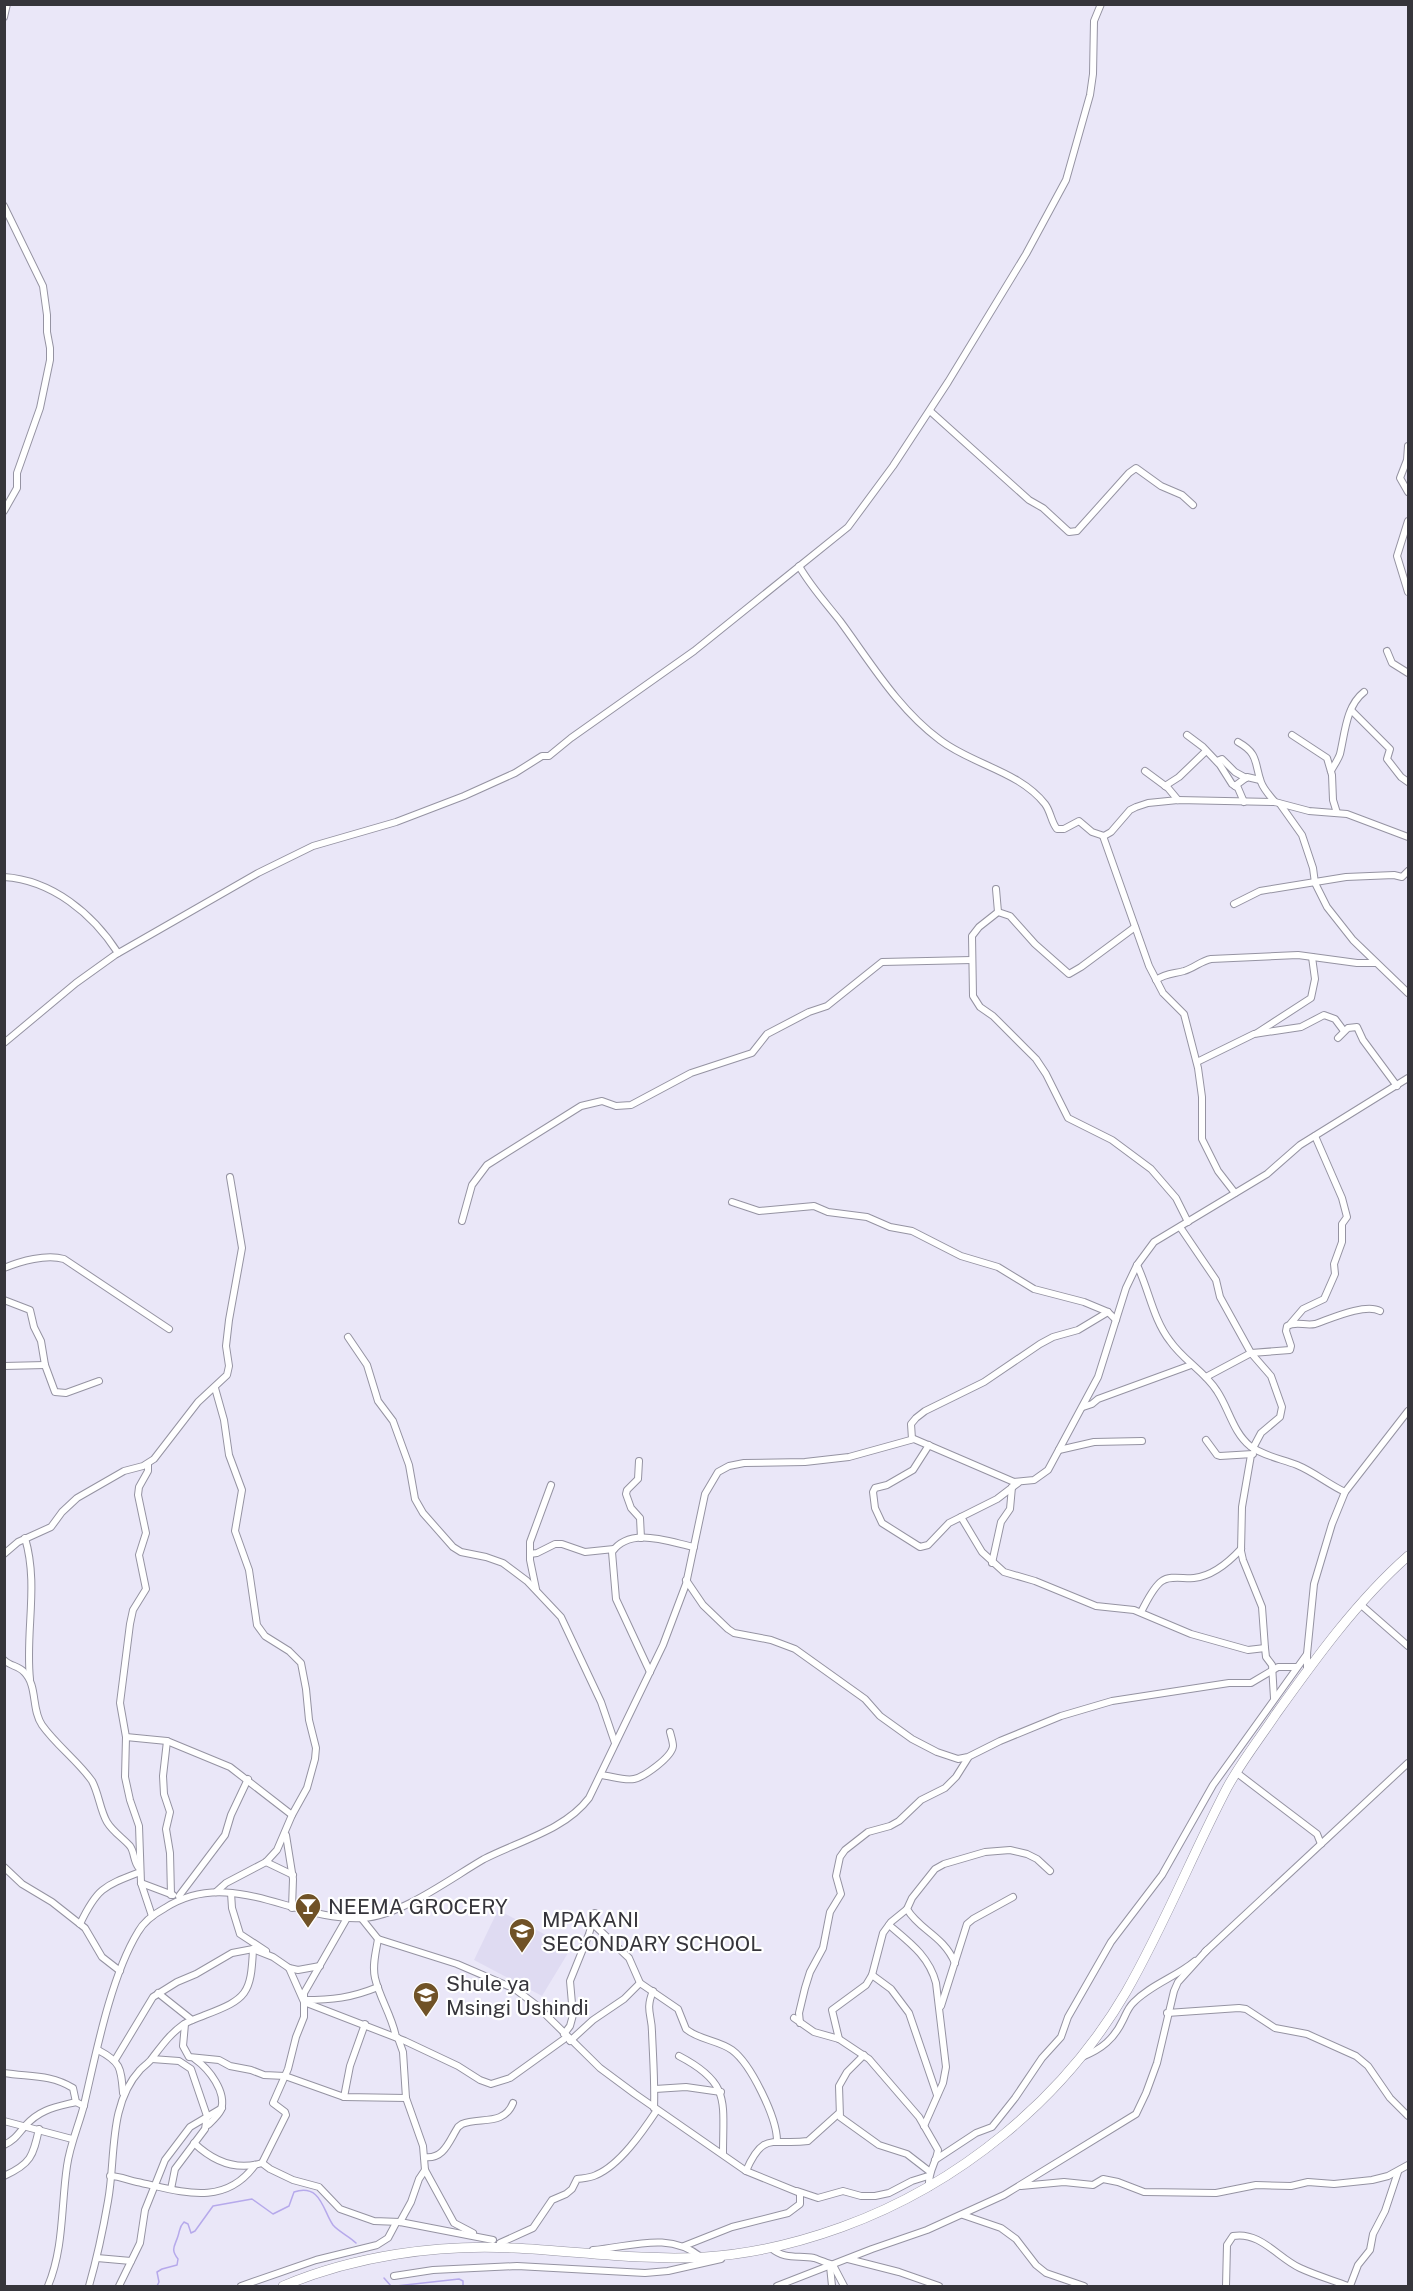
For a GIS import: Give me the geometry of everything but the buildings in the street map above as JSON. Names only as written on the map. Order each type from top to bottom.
[{"type":"highway","points":[[283,2286],[311,2274],[409,2253],[449,2249],[510,2248],[634,2257],[702,2258],[771,2248],[812,2237],[896,2205],[929,2178],[984,2150],[1018,2122],[1057,2084],[1106,2024],[1142,1962],[1230,1783],[1307,1670],[1360,1604],[1408,1556]]},
{"type":"street","points":[[4,17],[7,4]]},
{"type":"street","points":[[4,1043],[76,983],[118,953],[258,873],[313,846],[425,811],[494,783],[542,756],[549,756],[667,671],[848,527],[930,411],[1021,262],[1066,180],[1090,95],[1093,74],[1094,21],[1101,4]]},
{"type":"street","points":[[4,206],[43,286],[47,315],[46,332],[50,348],[50,360],[40,408],[17,473],[16,491],[4,511]]},
{"type":"street","points":[[930,411],[1029,500],[1043,508],[1070,532],[1077,531],[1136,468],[1161,486],[1182,495],[1193,506]]},
{"type":"street","points":[[1408,446],[1407,460],[1400,478],[1408,492]]},
{"type":"street","points":[[1408,526],[1397,556],[1408,592]]},
{"type":"street","points":[[799,566],[814,591],[839,620],[891,692],[941,741],[1018,781],[1044,803],[1057,829],[1064,829],[1079,821],[1092,832],[1102,836],[1111,832],[1130,810],[1136,807],[1148,803],[1178,800],[1277,803],[1309,811],[1337,813],[1363,819],[1408,837]]},
{"type":"street","points":[[1386,651],[1392,663],[1408,673]]},
{"type":"street","points":[[1331,771],[1340,753],[1355,700],[1364,692]]},
{"type":"street","points":[[1351,710],[1390,749],[1387,759],[1408,783]]},
{"type":"street","points":[[1187,735],[1216,761],[1244,802]]},
{"type":"street","points":[[1292,735],[1325,755],[1331,771],[1337,813]]},
{"type":"street","points":[[1238,742],[1251,750],[1265,791],[1302,835],[1313,867],[1315,883],[1327,907],[1376,963],[1398,981],[1408,993]]},
{"type":"street","points":[[1165,786],[1179,777],[1206,751]]},
{"type":"street","points":[[1216,761],[1222,759],[1235,772],[1246,778],[1260,780]]},
{"type":"street","points":[[1145,771],[1165,786],[1178,800]]},
{"type":"street","points":[[1235,786],[1246,778]]},
{"type":"street","points":[[1102,836],[1156,980],[1167,998],[1184,1014],[1197,1062],[1202,1097],[1203,1143],[1218,1171],[1234,1193]]},
{"type":"street","points":[[1234,904],[1260,891],[1354,876],[1394,875],[1402,878],[1408,871]]},
{"type":"street","points":[[4,877],[39,884],[68,901],[91,917],[118,953]]},
{"type":"street","points":[[996,889],[998,912]]},
{"type":"street","points":[[998,912],[1010,915],[1035,944],[1069,974],[1135,927]]},
{"type":"street","points":[[998,912],[974,931],[972,939],[973,996],[976,1003],[993,1016],[1036,1059],[1067,1116],[1077,1124],[1112,1140],[1151,1169],[1176,1198],[1188,1222]]},
{"type":"street","points":[[1156,980],[1168,973],[1183,971],[1211,959],[1298,955],[1357,963],[1376,963]]},
{"type":"street","points":[[1197,1062],[1256,1033],[1311,998],[1315,979],[1312,957]]},
{"type":"street","points":[[462,1221],[472,1185],[487,1165],[529,1140],[567,1113],[597,1101],[622,1107],[631,1105],[691,1073],[752,1053],[767,1034],[809,1012],[827,1006],[882,962],[972,960]]},
{"type":"street","points":[[1256,1033],[1301,1027],[1324,1015],[1335,1019],[1344,1030]]},
{"type":"street","points":[[1338,1038],[1344,1030],[1351,1026],[1357,1027],[1397,1086]]},
{"type":"street","points":[[929,1445],[913,1470],[887,1485],[874,1489],[873,1497],[878,1516],[885,1526],[922,1548],[928,1545],[949,1523],[997,1498],[1014,1483],[1030,1481],[1043,1474],[1059,1450],[1098,1377],[1126,1288],[1137,1265],[1154,1242],[1267,1174],[1300,1145],[1408,1080]]},
{"type":"street","points":[[1206,1377],[1251,1353],[1290,1350],[1287,1326],[1304,1309],[1324,1299],[1335,1274],[1334,1264],[1343,1238],[1342,1224],[1347,1217],[1342,1198],[1315,1136]]},
{"type":"street","points":[[4,1554],[25,1538],[51,1527],[62,1512],[77,1498],[124,1470],[148,1464],[198,1402],[227,1375],[229,1366],[226,1340],[242,1248],[230,1177]]},
{"type":"street","points":[[732,1202],[759,1211],[814,1206],[828,1212],[867,1217],[890,1227],[914,1232],[961,1256],[998,1267],[1034,1289],[1084,1302],[1108,1312],[1116,1320]]},
{"type":"street","points":[[1180,1227],[1216,1280],[1220,1297],[1251,1353],[1271,1376],[1283,1411],[1280,1417],[1258,1437],[1252,1451],[1242,1507],[1241,1550],[1262,1607],[1264,1648],[1266,1657],[1272,1665],[1274,1698]]},
{"type":"street","points":[[4,1268],[32,1260],[54,1257],[64,1259],[169,1329]]},
{"type":"street","points":[[1137,1265],[1161,1327],[1174,1347],[1206,1377],[1218,1393],[1236,1429],[1252,1451]]},
{"type":"street","points":[[4,1300],[30,1310],[34,1328],[41,1341],[45,1365],[53,1389],[60,1394],[99,1381]]},
{"type":"street","points":[[1291,1323],[1310,1324],[1346,1314],[1373,1309],[1380,1311]]},
{"type":"street","points":[[912,1440],[911,1424],[925,1411],[984,1382],[1040,1344],[1053,1337],[1078,1330],[1108,1312]]},
{"type":"street","points":[[348,1337],[367,1365],[378,1401],[395,1427],[409,1465],[416,1499],[423,1514],[453,1547],[461,1552],[503,1563],[536,1590],[566,1625],[601,1702],[615,1743]]},
{"type":"street","points":[[4,1366],[45,1365]]},
{"type":"street","points":[[1083,1407],[1098,1399],[1191,1365]]},
{"type":"street","points":[[215,1388],[224,1420],[232,1466],[241,1487],[235,1531],[249,1570],[257,1625],[265,1636],[298,1659],[302,1668],[316,1753],[307,1788],[277,1850],[266,1862],[226,1883],[215,1892]]},
{"type":"street","points":[[1307,1670],[1306,1654],[1314,1584],[1319,1562],[1345,1492],[1408,1411]]},
{"type":"street","points":[[51,2284],[58,2258],[66,2167],[72,2139],[84,2106],[88,2081],[120,1971],[139,1930],[152,1916],[182,1897],[215,1892],[265,1898],[292,1908],[362,1919],[403,1906],[486,1858],[579,1810],[590,1798],[663,1645],[686,1580],[707,1489],[712,1478],[724,1469],[761,1461],[805,1462],[849,1457],[912,1440],[929,1445],[997,1477],[1019,1482]]},
{"type":"street","points":[[1206,1440],[1217,1455],[1262,1452],[1302,1467],[1345,1492]]},
{"type":"street","points":[[1059,1450],[1094,1442],[1142,1442]]},
{"type":"street","points":[[639,1461],[638,1479],[626,1494],[631,1508],[640,1520],[640,1538]]},
{"type":"street","points":[[148,1464],[148,1471],[139,1487],[138,1495],[146,1533],[138,1555],[146,1589],[133,1610],[121,1689],[121,1715],[126,1737],[125,1777],[139,1826],[141,1882],[152,1916]]},
{"type":"street","points":[[536,1590],[530,1542],[551,1485]]},
{"type":"street","points":[[992,1563],[1001,1522],[1010,1511],[1012,1487]]},
{"type":"street","points":[[961,1517],[982,1552],[1004,1572],[1035,1581],[1096,1606],[1132,1609],[1191,1634],[1248,1650],[1264,1648]]},
{"type":"street","points":[[25,1538],[31,1563],[33,1589],[28,1661],[36,1712],[43,1726],[92,1782],[108,1824],[131,1847],[134,1861],[140,1870]]},
{"type":"street","points":[[530,1554],[562,1544],[582,1551],[614,1549],[632,1538],[694,1547]]},
{"type":"street","points":[[614,1549],[612,1559],[616,1599],[650,1672]]},
{"type":"street","points":[[1141,1612],[1161,1581],[1169,1578],[1195,1578],[1208,1574],[1241,1550]]},
{"type":"street","points":[[686,1580],[703,1605],[734,1633],[771,1640],[795,1649],[865,1699],[880,1716],[912,1738],[950,1757],[968,1758]]},
{"type":"street","points":[[1360,1604],[1408,1646]]},
{"type":"street","points":[[935,2160],[976,2133],[992,2127],[1042,2058],[1061,2037],[1068,2017],[1111,1942],[1162,1875],[1214,1785],[1306,1654]]},
{"type":"street","points":[[4,1660],[24,1672],[31,1683]]},
{"type":"street","points":[[800,2023],[799,2013],[810,1972],[825,1943],[830,1912],[841,1893],[836,1876],[842,1854],[864,1834],[899,1821],[921,1800],[945,1788],[956,1777],[968,1758],[1000,1741],[1071,1713],[1127,1698],[1229,1683],[1251,1683],[1284,1667],[1296,1668]]},
{"type":"street","points":[[601,1775],[632,1780],[640,1777],[659,1764],[671,1752],[673,1743],[670,1732]]},
{"type":"street","points":[[126,1737],[167,1741],[231,1767],[292,1815]]},
{"type":"street","points":[[167,1741],[163,1776],[164,1794],[170,1812],[166,1829],[170,1853],[171,1894]]},
{"type":"street","points":[[1079,2058],[1109,2042],[1132,2004],[1152,1989],[1182,1972],[1408,1763]]},
{"type":"street","points":[[1237,1773],[1317,1834],[1321,1844]]},
{"type":"street","points":[[182,1897],[225,1835],[231,1815],[248,1779]]},
{"type":"street","points":[[285,1830],[286,1846],[293,1875],[292,1908]]},
{"type":"street","points":[[839,2039],[832,2010],[864,1988],[872,1975],[883,1933],[908,1909],[912,1898],[935,1869],[944,1864],[985,1852],[1010,1850],[1037,1859],[1050,1871]]},
{"type":"street","points":[[266,1862],[293,1875]]},
{"type":"street","points":[[4,1867],[22,1884],[52,1902],[80,1924],[89,1933],[102,1957],[120,1971]]},
{"type":"street","points":[[80,1924],[89,1904],[100,1890],[140,1870]]},
{"type":"street","points":[[141,1882],[182,1897]]},
{"type":"street","points":[[231,1893],[234,1916],[240,1934],[289,1968],[298,1970],[320,1966]]},
{"type":"street","points":[[940,2009],[970,1921],[1014,1897]]},
{"type":"street","points":[[908,1909],[944,1943],[955,1963]]},
{"type":"street","points":[[567,2037],[573,2015],[570,1981],[595,1913]]},
{"type":"street","points":[[194,2143],[219,2162],[255,2165],[262,2163],[286,2115],[273,2103],[285,2076],[304,2017],[304,1993],[347,1918]]},
{"type":"street","points":[[362,1919],[378,1939],[457,1964],[506,1985],[528,1998],[600,2068],[746,2171],[763,2180],[818,2198],[843,2192],[875,2196],[889,2193],[912,2181],[929,2178]]},
{"type":"street","points":[[592,1923],[629,1958],[640,1983],[674,2004],[686,2029],[720,2043],[738,2055],[768,2104],[776,2128],[777,2141]]},
{"type":"street","points":[[889,1925],[928,1961],[933,1973],[940,2009],[945,2077],[924,2126]]},
{"type":"street","points":[[378,1939],[374,1966],[378,1987],[390,2013],[403,2052],[406,2097],[412,2119],[422,2141],[425,2170],[454,2223],[510,2248]]},
{"type":"street","points":[[115,2060],[133,2034],[149,2002],[158,1993],[232,1953],[253,1948],[273,1957]]},
{"type":"street","points":[[123,2094],[165,2040],[188,2022],[236,2002],[244,1995],[250,1981],[253,1948]]},
{"type":"street","points":[[777,2286],[927,2230],[962,2214],[1018,2187],[1136,2114],[1157,2063],[1167,2013],[1178,1982],[1207,1950]]},
{"type":"street","points":[[289,1968],[304,2001],[365,2024],[458,2066],[480,2080],[494,2084],[510,2078],[624,1999],[640,1983]]},
{"type":"street","points":[[872,1975],[891,1989],[909,2013],[937,2095]]},
{"type":"street","points":[[304,2001],[343,1999],[378,1987]]},
{"type":"street","points":[[262,2163],[293,2180],[319,2187],[340,2209],[374,2221],[398,2223],[497,2241],[533,2228],[552,2200],[572,2189],[577,2178],[592,2177],[604,2171],[638,2138],[656,2109],[653,2029],[647,2007],[653,1991]]},
{"type":"street","points":[[158,1993],[188,2022]]},
{"type":"street","points":[[1167,2013],[1239,2008],[1275,2028],[1307,2034],[1326,2042],[1356,2056],[1368,2066],[1390,2098],[1408,2116]]},
{"type":"street","points":[[794,2018],[814,2032],[839,2039],[864,2055],[912,2108],[938,2150],[929,2178]]},
{"type":"street","points":[[188,2022],[183,2046],[189,2057],[219,2060],[230,2066],[271,2076],[285,2076],[344,2097],[406,2097]]},
{"type":"street","points":[[344,2097],[350,2066],[365,2024]]},
{"type":"street","points":[[89,2286],[108,2203],[123,2094],[120,2072],[115,2060],[98,2050]]},
{"type":"street","points":[[864,2055],[847,2072],[839,2086],[838,2114],[872,2140],[890,2150],[907,2154],[929,2178]]},
{"type":"street","points":[[679,2056],[706,2072],[721,2092],[724,2116],[723,2154]]},
{"type":"street","points":[[152,2059],[179,2061],[191,2068],[207,2116],[207,2126]]},
{"type":"street","points":[[195,2059],[212,2076],[222,2108]]},
{"type":"street","points":[[4,2073],[39,2075],[58,2080],[72,2088],[76,2102]]},
{"type":"street","points":[[655,2089],[686,2087],[721,2092]]},
{"type":"street","points":[[4,2145],[51,2107],[76,2102],[84,2106]]},
{"type":"street","points":[[424,2157],[434,2158],[440,2155],[458,2127],[466,2122],[492,2120],[503,2116],[511,2109],[513,2103]]},
{"type":"street","points":[[119,2286],[140,2243],[145,2210],[165,2160],[190,2127],[222,2108]]},
{"type":"street","points":[[171,2190],[176,2169],[222,2108]]},
{"type":"street","points":[[746,2171],[756,2150],[777,2141],[808,2141],[838,2114]]},
{"type":"street","points":[[4,2121],[72,2139]]},
{"type":"street","points":[[4,2175],[28,2162],[39,2129]]},
{"type":"street","points":[[110,2176],[187,2193],[216,2192],[242,2181],[255,2165]]},
{"type":"street","points":[[1018,2187],[1064,2182],[1095,2185],[1103,2179],[1144,2192],[1216,2193],[1256,2185],[1291,2186],[1308,2182],[1334,2184],[1372,2180],[1398,2172],[1408,2165]]},
{"type":"street","points":[[241,2286],[316,2260],[378,2244],[388,2238],[411,2202],[419,2179],[425,2170]]},
{"type":"street","points":[[1226,2286],[1227,2244],[1233,2236],[1239,2235],[1265,2244],[1299,2268],[1349,2286],[1358,2265],[1370,2250],[1373,2234],[1385,2211],[1398,2172]]},
{"type":"street","points":[[684,2246],[732,2227],[788,2214],[800,2204],[801,2196],[796,2191]]},
{"type":"street","points":[[962,2214],[1001,2228],[1016,2239],[1036,2265],[1046,2273],[1084,2286]]},
{"type":"street","points":[[574,2252],[655,2241],[684,2246],[702,2258]]},
{"type":"street","points":[[771,2248],[778,2254],[792,2258],[812,2258],[831,2265],[844,2286]]},
{"type":"street","points":[[394,2276],[433,2270],[518,2266],[645,2273],[668,2271],[729,2255]]},
{"type":"street","points":[[97,2258],[131,2260]]},
{"type":"street","points":[[848,2259],[899,2272],[939,2286]]},
{"type":"street","points":[[831,2265],[832,2286]]},
{"type":"street","points":[[797,2278],[798,2286]]},
{"type":"shaded area","name":"MPAKANI SECONDARY SCHOOL","points":[[498,1910],[571,1948],[542,1996],[474,1960]]},
{"type":"waterway","points":[[157,2286],[159,2282],[157,2272],[177,2265],[178,2259],[174,2248],[182,2224],[184,2222],[188,2224],[191,2233],[195,2231],[213,2206],[252,2199],[273,2214],[289,2206],[294,2192],[310,2191],[320,2200],[333,2225],[356,2243]]},
{"type":"waterway","points":[[384,2278],[391,2286]]},
{"type":"waterway","points":[[396,2286],[459,2279],[463,2281],[463,2286]]},
{"type":"place","name":"NEEMA GROCERY","points":[[308,1929]]},
{"type":"place","name":"MPAKANI SECONDARY SCHOOL","points":[[522,1954]]},
{"type":"place","name":"Shule ya Msingi Ushindi","points":[[426,2018]]}]
